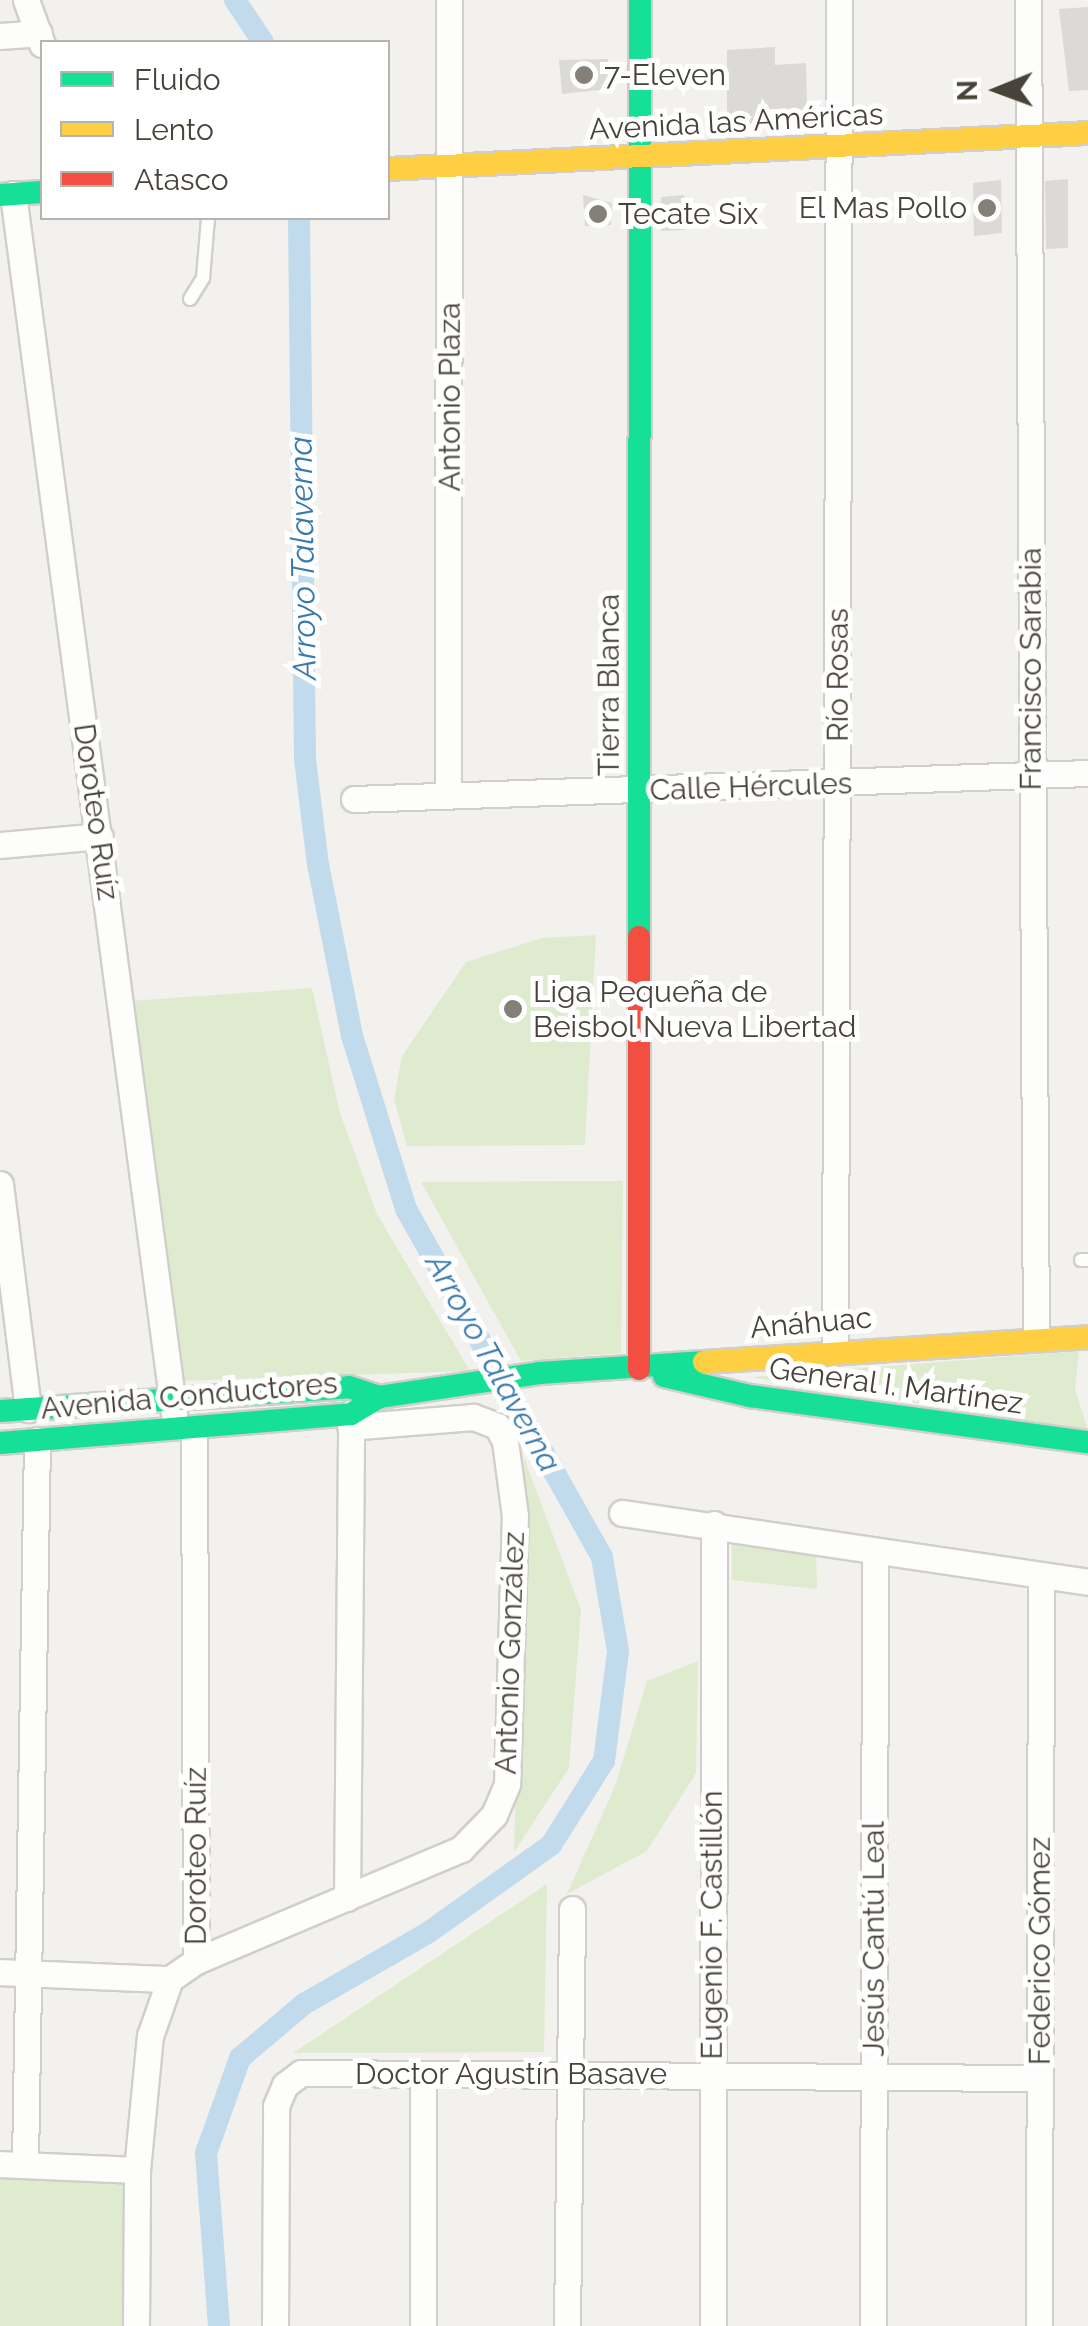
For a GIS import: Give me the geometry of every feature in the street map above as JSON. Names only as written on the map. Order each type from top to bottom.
[{"type":"street","points":[[0,36],[41,38],[26,0]]},
{"type":"street","name":"Antonio Plaza","points":[[448,794],[452,165],[449,0]]},
{"type":"street","name":"Tierra Blanca","points":[[638,1369],[640,0]]},
{"type":"street","name":"Río Rosas","points":[[835,1350],[839,0]]},
{"type":"street","name":"Francisco Sarabia","points":[[1028,0],[1036,1338]]},
{"type":"street","name":"Avenida las Américas","points":[[390,169],[1088,132]]},
{"type":"street","points":[[6,195],[40,192]]},
{"type":"street","name":"Doroteo Ruíz","points":[[6,195],[100,836],[174,1399],[184,1429],[196,1961],[170,1979],[150,2036],[136,2170],[136,2326]]},
{"type":"street","name":"Calle Hércules","points":[[354,799],[639,792],[1088,773]]},
{"type":"street","points":[[0,844],[100,836]]},
{"type":"street","points":[[0,1184],[28,1409]]},
{"type":"street","name":"Anáhuac","points":[[539,1373],[638,1369],[835,1350],[1088,1337]]},
{"type":"street","name":"General I. Martínez","points":[[638,1369],[750,1396],[1088,1442]]},
{"type":"street","name":"Avenida Conductores","points":[[0,1411],[349,1386],[379,1397],[539,1373]]},
{"type":"street","points":[[346,1898],[349,1386]]},
{"type":"street","name":"Avenida Conductores","points":[[0,1443],[350,1420],[379,1397]]},
{"type":"street","name":"Antonio González","points":[[196,1961],[461,1849],[501,1802],[508,1774],[515,1516],[512,1457],[498,1426],[458,1416],[350,1420]]},
{"type":"street","points":[[37,1440],[27,1972],[12,2164],[136,2170]]},
{"type":"street","points":[[622,1513],[1088,1582]]},
{"type":"street","name":"Eugenio F. Castillón","points":[[713,2326],[714,1524]]},
{"type":"street","name":"Jesús Cantú Leal","points":[[873,2326],[875,1553]]},
{"type":"street","name":"Federico Gómez","points":[[1038,2326],[1041,1577]]},
{"type":"street","points":[[567,2326],[572,1908]]},
{"type":"street","points":[[0,1972],[170,1979]]},
{"type":"street","name":"Doctor Agustín Basave","points":[[275,2326],[276,2106],[285,2085],[301,2073],[1040,2078]]},
{"type":"street","points":[[423,2076],[423,2326]]},
{"type":"lane","points":[[190,299],[203,278],[208,220]]},
{"type":"green space","name":"Liga Pequeña de Beisbol Nueva Libertad","points":[[596,935],[585,1145],[407,1146],[394,1099],[402,1056],[466,962],[542,938]]},
{"type":"green space","points":[[312,988],[340,1113],[377,1214],[470,1371],[177,1381],[130,1001]]},
{"type":"green space","points":[[623,1181],[621,1353],[521,1361],[421,1182]]},
{"type":"green space","points":[[1079,1351],[1075,1390],[1088,1430],[750,1377]]},
{"type":"green space","points":[[524,1458],[581,1610],[569,1768],[514,1852]]},
{"type":"green space","points":[[732,1542],[816,1554],[817,1589],[732,1580]]},
{"type":"green space","points":[[698,1661],[696,1773],[647,1851],[567,1894],[615,1786],[647,1681]]},
{"type":"green space","points":[[547,1884],[544,2052],[293,2053]]},
{"type":"green space","points":[[0,2174],[120,2179],[125,2187],[124,2326],[0,2326]]},
{"type":"building","points":[[1088,7],[1088,90],[1069,91],[1059,9]]},
{"type":"building","points":[[775,47],[775,65],[806,63],[807,108],[796,121],[727,124],[727,50]]},
{"type":"building","name":"7-Eleven","points":[[608,59],[609,89],[562,94],[559,60]]},
{"type":"building","points":[[1068,179],[1068,248],[1046,249],[1045,181]]},
{"type":"building","name":"El Mas Pollo","points":[[1001,180],[1002,233],[974,236],[973,183]]},
{"type":"building","name":"Tecate Six","points":[[583,195],[612,203],[611,225],[585,226]]},
{"type":"building","points":[[684,195],[685,230],[661,231],[661,197]]},
{"type":"waterway","name":"Arroyo Talaverna","points":[[235,0],[262,40]]},
{"type":"waterway","name":"Arroyo Talaverna","points":[[219,2326],[206,2153],[240,2058],[304,2004],[429,1932],[551,1845],[604,1761],[618,1651],[602,1557],[406,1209],[352,1036],[318,865],[305,759],[299,220]]},
{"type":"traffic: fast","points":[[639,937],[640,0]]},
{"type":"traffic: fast","points":[[0,195],[40,192]]},
{"type":"traffic: fast","points":[[0,1443],[351,1414],[379,1397],[539,1373],[704,1362]]},
{"type":"traffic: fast","points":[[664,1376],[750,1396],[1088,1442]]},
{"type":"traffic: fast","points":[[0,1411],[349,1387],[379,1397]]},
{"type":"traffic: slow","points":[[390,169],[1088,133]]},
{"type":"traffic: slow","points":[[704,1362],[1088,1337]]},
{"type":"traffic: jam","points":[[639,937],[639,1369]]},
{"type":"place","name":"7-Eleven","points":[[584,75]]},
{"type":"place","name":"El Mas Pollo","points":[[987,208]]},
{"type":"place","name":"Tecate Six","points":[[598,214]]},
{"type":"place","name":"Liga Pequeña de Beisbol Nueva Libertad","points":[[513,1009]]}]
